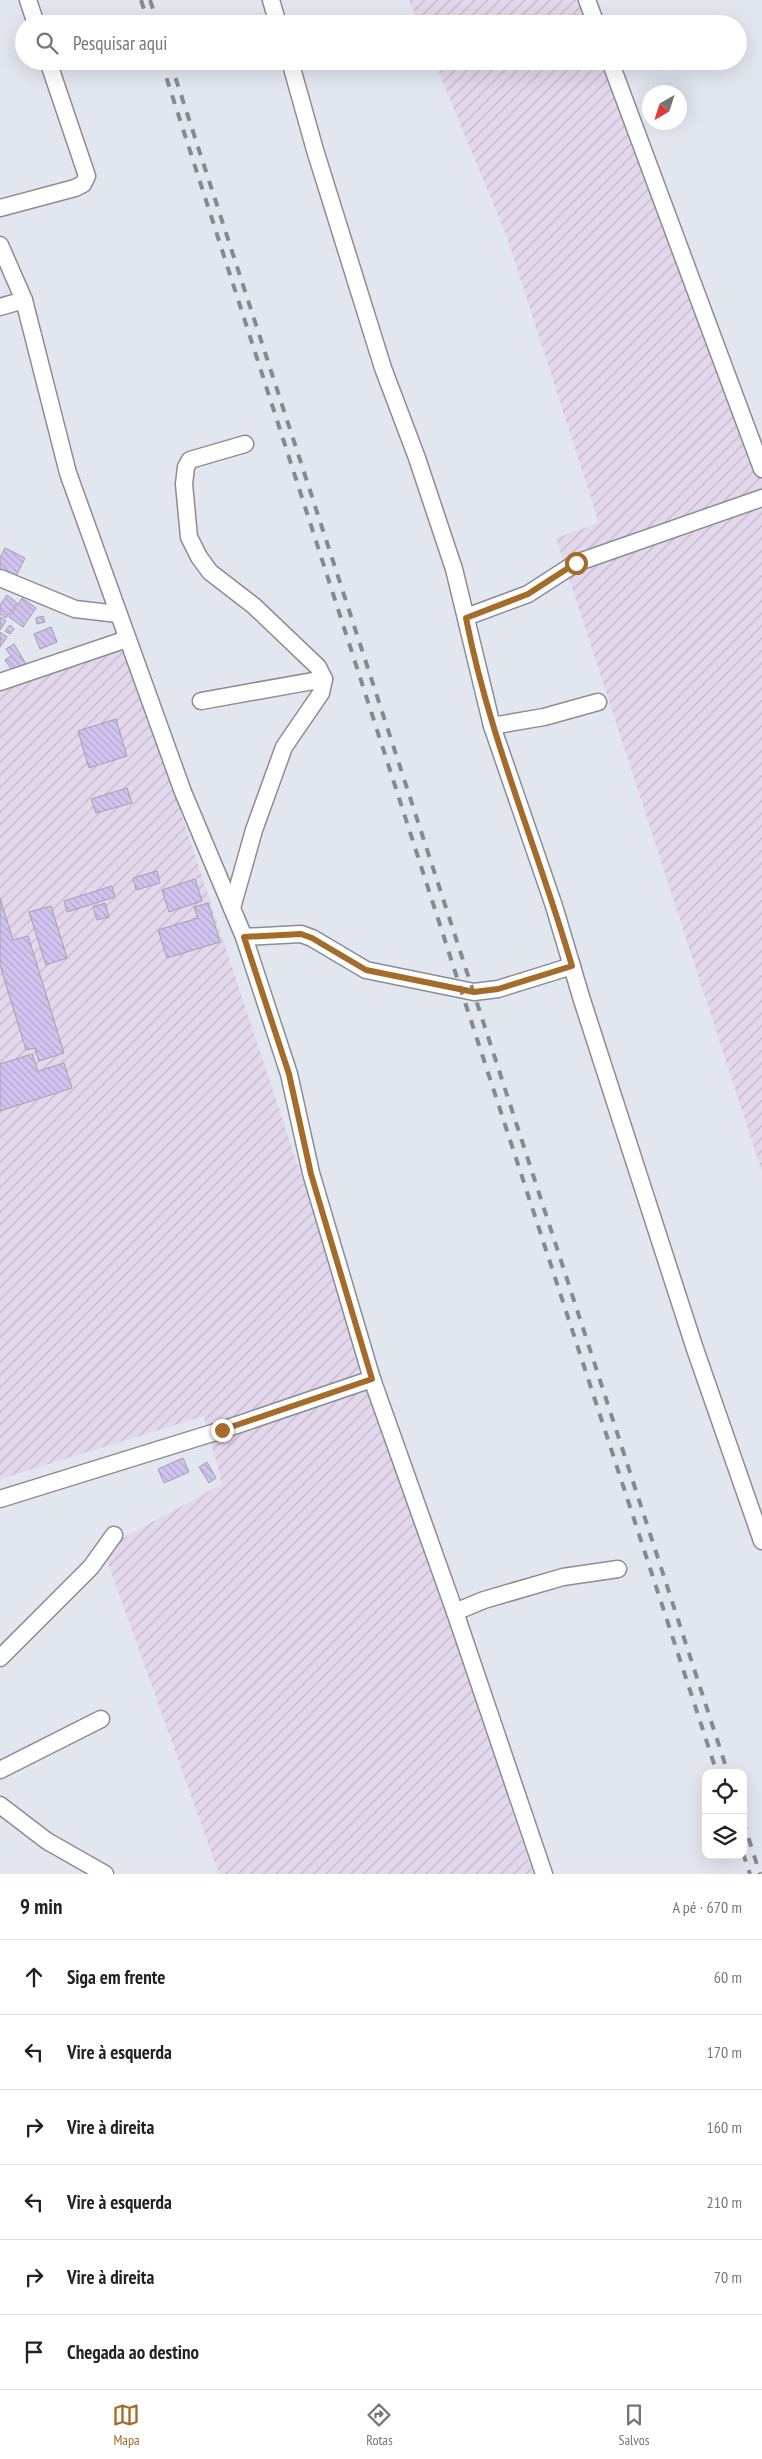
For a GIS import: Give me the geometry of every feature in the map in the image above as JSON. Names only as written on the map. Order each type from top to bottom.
[{"type":"street","points":[[28,0],[33,15]]},
{"type":"street","points":[[271,0],[275,15]]},
{"type":"street","points":[[587,0],[593,15]]},
{"type":"street","points":[[0,208],[75,188],[83,184],[88,176],[51,70]]},
{"type":"street","points":[[293,70],[315,150],[383,368],[418,458],[454,569],[492,726],[554,906],[695,1349],[762,1542]]},
{"type":"street","points":[[613,70],[762,469]]},
{"type":"street","points":[[0,245],[24,300],[68,473],[183,792],[244,937],[289,1074],[311,1174],[372,1379],[455,1612],[544,1874]]},
{"type":"street","points":[[0,307],[24,300]]},
{"type":"street","points":[[232,908],[254,830],[284,747],[321,693],[324,679],[318,667],[254,606],[210,572],[199,557],[190,538],[184,484],[186,468],[190,460],[245,444]]},
{"type":"street","points":[[466,618],[528,594],[576,563],[762,498]]},
{"type":"street","points":[[0,578],[75,609],[118,614]]},
{"type":"street","points":[[0,682],[127,639]]},
{"type":"street","points":[[201,701],[324,679]]},
{"type":"street","points":[[492,726],[544,717],[598,702]]},
{"type":"street","points":[[244,937],[301,934],[312,938],[366,970],[474,992],[498,989],[572,966]]},
{"type":"street","points":[[0,1499],[222,1430],[372,1379]]},
{"type":"street","points":[[0,1658],[91,1567],[114,1535]]},
{"type":"street","points":[[455,1612],[484,1600],[563,1577],[618,1569]]},
{"type":"street","points":[[0,1770],[100,1719]]},
{"type":"street","points":[[0,1805],[47,1841],[105,1874]]},
{"type":"shaded area","points":[[409,0],[589,0],[594,15],[415,15]]},
{"type":"shaded area","points":[[438,70],[614,70],[762,466],[762,1172],[556,538],[599,523],[507,237]]},
{"type":"shaded area","points":[[123,639],[533,1874],[219,1874],[103,1549],[222,1484],[204,1416],[0,1479],[0,680]]},
{"type":"building","points":[[5,548],[25,558],[14,580],[0,573],[0,558]]},
{"type":"building","points":[[7,595],[17,603],[6,618],[0,614],[0,605]]},
{"type":"building","points":[[22,598],[36,608],[23,627],[9,617]]},
{"type":"building","points":[[43,616],[45,622],[37,624],[36,618]]},
{"type":"building","points":[[0,618],[6,621],[0,630]]},
{"type":"building","points":[[10,625],[14,629],[10,634],[5,631]]},
{"type":"building","points":[[51,627],[57,642],[40,649],[34,634]]},
{"type":"building","points":[[0,632],[7,637],[0,647]]},
{"type":"building","points":[[14,644],[26,664],[14,673],[5,660],[11,656],[6,649]]},
{"type":"building","points":[[116,719],[127,756],[89,768],[78,731]]},
{"type":"building","points":[[127,788],[132,803],[96,813],[91,799]]},
{"type":"building","points":[[157,871],[160,883],[136,890],[133,878]]},
{"type":"building","points":[[195,879],[202,901],[169,912],[162,890]]},
{"type":"building","points":[[112,886],[115,897],[67,912],[64,901]]},
{"type":"building","points":[[0,898],[13,940],[28,936],[64,1053],[39,1061],[35,1048],[26,1050],[0,965]]},
{"type":"building","points":[[105,903],[109,917],[97,920],[93,907]]},
{"type":"building","points":[[208,903],[220,942],[167,958],[158,930],[198,918],[194,907]]},
{"type":"building","points":[[51,906],[67,958],[46,965],[29,912]]},
{"type":"building","points":[[32,1054],[38,1071],[64,1063],[72,1088],[0,1111],[0,1064]]},
{"type":"building","points":[[183,1458],[189,1472],[164,1483],[158,1469]]},
{"type":"building","points":[[207,1462],[216,1478],[209,1483],[199,1467]]},
{"type":"railway","points":[[141,0],[146,15]]},
{"type":"railway","points":[[150,0],[155,15]]},
{"type":"railway","points":[[164,70],[461,990],[716,1769]]},
{"type":"railway","points":[[173,70],[727,1769]]},
{"type":"railway","points":[[747,1833],[760,1874]]},
{"type":"railway","points":[[745,1859],[750,1874]]},
{"type":"route","points":[[222,1430],[372,1379],[311,1174],[289,1074],[244,937],[301,934],[312,938],[366,970],[474,992],[498,989],[572,966],[523,813],[492,726],[466,618],[528,594],[576,563]]}]
